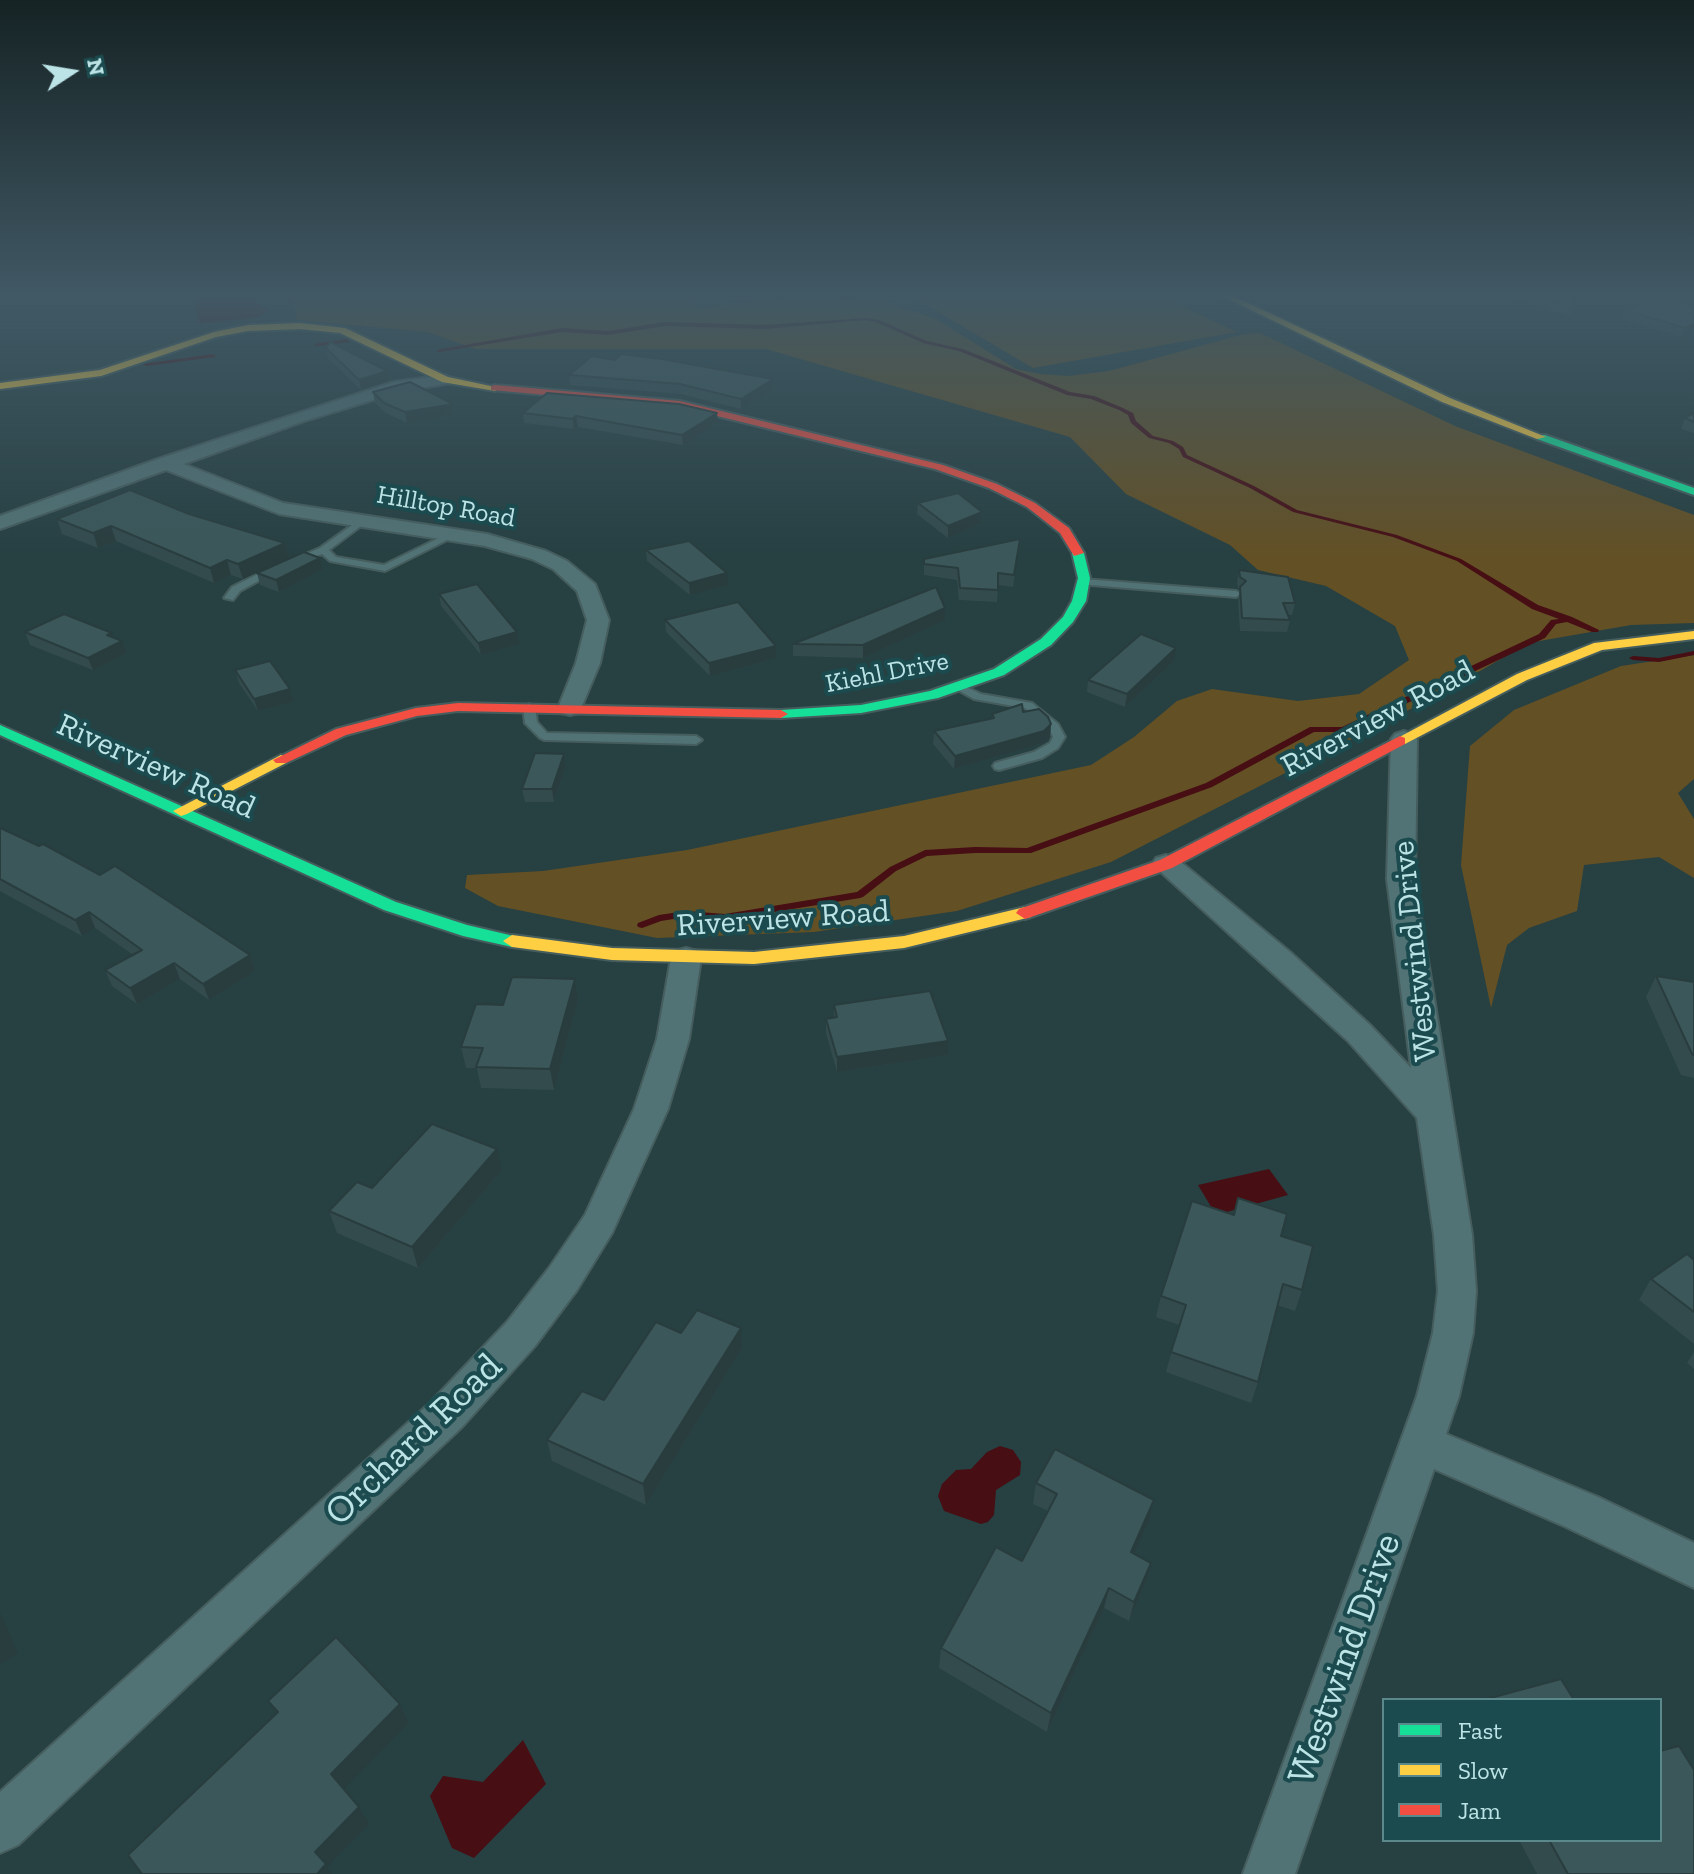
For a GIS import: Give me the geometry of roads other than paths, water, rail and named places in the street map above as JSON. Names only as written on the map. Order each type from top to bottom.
[{"type":"street","points":[[0,523],[165,463],[374,393],[412,383]]},
{"type":"street","points":[[465,383],[680,404],[939,467],[993,486],[1049,516],[1072,541],[1081,558],[1083,582]]},
{"type":"street","points":[[1411,383],[1582,453],[1694,492]]},
{"type":"street","name":"Hilltop Road","points":[[165,463],[279,508],[487,540],[539,555],[560,565],[587,589],[598,620],[588,663],[570,708]]},
{"type":"street","name":"Kiehl Drive","points":[[181,811],[305,748],[386,718],[458,707],[817,713],[887,705],[960,687],[999,672],[1046,642],[1068,619],[1079,601],[1083,582]]},
{"type":"street","name":"Riverview Road","points":[[0,729],[390,906],[463,930],[612,954],[686,958],[816,953],[904,942],[1024,913],[1166,864],[1522,677],[1589,649],[1694,635]]},
{"type":"street","name":"Westwind Drive","points":[[1269,1874],[1438,1396],[1453,1333],[1457,1291],[1453,1235],[1401,879],[1404,739]]},
{"type":"street","name":"Westwind Drive","points":[[1166,864],[1279,959],[1359,1033],[1434,1114]]},
{"type":"street","name":"Orchard Road","points":[[0,1827],[447,1414],[521,1334],[563,1279],[599,1223],[633,1152],[651,1109],[673,1039],[686,958]]},
{"type":"street","points":[[1421,1444],[1582,1512],[1694,1566]]},
{"type":"lane","points":[[229,598],[236,589],[323,550],[362,521]]},
{"type":"lane","points":[[323,550],[333,559],[375,569],[385,568],[454,534]]},
{"type":"lane","points":[[1083,582],[1236,594]]},
{"type":"lane","points":[[960,687],[978,697],[1028,705],[1054,726],[1059,737],[1054,745],[1038,755],[999,766]]},
{"type":"lane","points":[[529,707],[531,723],[544,736],[696,740]]},
{"type":"waterway","points":[[1043,383],[1069,394],[1092,397],[1131,414],[1133,422],[1151,437],[1171,442],[1181,448],[1185,456],[1295,511],[1395,536],[1459,560],[1535,607],[1567,619]]},
{"type":"waterway","points":[[642,925],[659,918],[686,914],[725,917],[860,895],[893,869],[925,853],[1028,851],[1209,785],[1313,729],[1343,730],[1542,636],[1554,622],[1567,619]]},
{"type":"waterway","points":[[1567,619],[1595,630]]},
{"type":"waterway","points":[[1633,658],[1659,660],[1694,653]]}]
